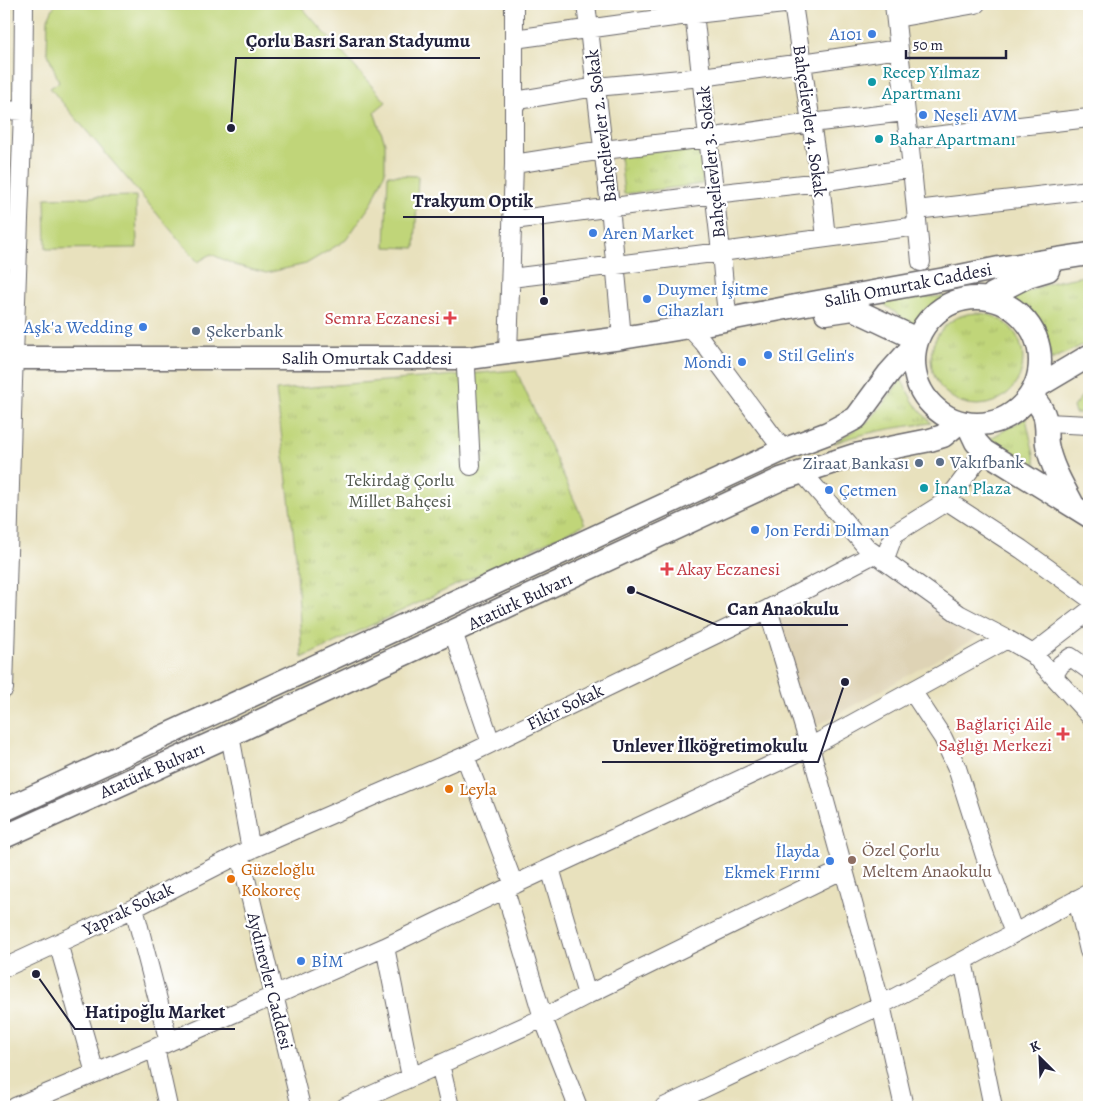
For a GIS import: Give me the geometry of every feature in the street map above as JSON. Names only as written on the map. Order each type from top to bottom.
[{"type":"main road","name":"Salih Omurtak Caddesi","points":[[9,358],[463,358],[622,338],[728,320],[999,268],[1089,256]]},
{"type":"main road","points":[[984,298],[1028,276],[1089,256]]},
{"type":"main road","points":[[945,279],[984,298],[1004,304],[1018,313],[1029,325],[1037,339],[1040,356],[1040,372],[1033,391],[1022,406],[1010,415],[996,421],[982,424],[964,423]]},
{"type":"main road","name":"Salih Omurtak Caddesi","points":[[964,423],[945,415],[932,405],[922,392],[916,376],[914,360],[916,344],[922,331],[940,310],[952,303],[965,299],[984,298]]},
{"type":"main road","name":"Salih Omurtak Caddesi","points":[[728,320],[802,316],[853,310],[908,335],[916,344]]},
{"type":"main road","name":"Atatürk Bulvarı","points":[[4,810],[783,450],[828,433],[856,418],[889,373],[916,344]]},
{"type":"main road","points":[[1033,391],[1089,356]]},
{"type":"main road","points":[[1033,391],[1044,414],[1047,444],[1053,465],[1061,483],[1082,511]]},
{"type":"main road","points":[[964,423],[984,451],[1082,511]]},
{"type":"main road","name":"Atatürk Bulvarı","points":[[4,837],[230,735],[781,479],[855,455],[937,438],[964,423]]},
{"type":"street","points":[[4,689],[9,358],[23,111],[24,4]]},
{"type":"street","points":[[508,353],[514,164],[514,4]]},
{"type":"street","name":"Bahçelievler 2. Sokak","points":[[586,4],[610,206],[622,338]]},
{"type":"street","points":[[514,39],[590,29],[694,9],[784,4]]},
{"type":"street","name":"Bahçelievler 4. Sokak","points":[[792,4],[820,182],[826,238]]},
{"type":"street","points":[[921,262],[895,11],[976,4]]},
{"type":"street","name":"Bahçelievler 3. Sokak","points":[[694,9],[728,320]]},
{"type":"street","points":[[514,101],[596,87],[702,77],[899,49]]},
{"type":"street","points":[[4,110],[23,111]]},
{"type":"street","points":[[514,164],[603,150],[905,112]]},
{"type":"street","points":[[908,139],[1089,118]]},
{"type":"street","points":[[512,220],[610,206],[820,182],[912,168]]},
{"type":"street","points":[[511,278],[826,238],[916,218],[1089,190]]},
{"type":"street","points":[[689,327],[703,342],[783,450]]},
{"type":"street","points":[[466,368],[471,466]]},
{"type":"street","points":[[1046,423],[1089,425]]},
{"type":"street","points":[[984,451],[947,501],[1021,549],[1089,598]]},
{"type":"street","points":[[802,472],[876,555],[959,614],[1033,654],[1089,715]]},
{"type":"street","name":"Fikir Sokak","points":[[246,852],[491,744],[876,555],[894,534],[947,501]]},
{"type":"street","points":[[768,609],[810,747],[844,869],[881,1005],[904,1107]]},
{"type":"street","points":[[1033,654],[1089,611]]},
{"type":"street","points":[[1073,624],[1064,648],[1071,657],[1089,670]]},
{"type":"street","points":[[452,632],[491,744]]},
{"type":"street","points":[[14,1107],[274,997],[386,947],[509,887],[810,747],[1008,639]]},
{"type":"street","points":[[1053,676],[1061,664],[1071,657]]},
{"type":"street","points":[[912,691],[944,738],[957,768],[985,856],[1014,933]]},
{"type":"street","name":"Aydınevler Caddesi","points":[[230,735],[246,852],[274,997],[300,1107]]},
{"type":"street","points":[[465,756],[509,887],[543,1018],[578,1107]]},
{"type":"street","name":"Yaprak Sokak","points":[[4,968],[134,908],[246,852]]},
{"type":"street","points":[[550,868],[587,995]]},
{"type":"street","points":[[346,1107],[543,1018],[844,869]]},
{"type":"street","points":[[664,1107],[881,1005],[1083,896],[1089,951]]},
{"type":"street","points":[[134,908],[162,1045],[168,1107]]},
{"type":"street","points":[[58,943],[95,1073]]},
{"type":"street","points":[[386,947],[411,1077]]},
{"type":"street","points":[[963,961],[993,1107]]},
{"type":"street","points":[[440,1064],[450,1107]]},
{"type":"shaded area","points":[[876,561],[981,635],[809,730],[772,610]]},
{"type":"green space","points":[[55,4],[299,4],[386,102],[374,112],[385,143],[385,172],[372,203],[346,240],[306,264],[266,273],[235,265],[211,254],[198,262],[50,88],[59,82],[47,51],[48,19]]},
{"type":"green space","points":[[699,145],[703,184],[624,194],[620,156]]},
{"type":"green space","points":[[388,175],[418,176],[415,248],[385,247]]},
{"type":"green space","points":[[136,196],[137,248],[46,249],[45,198]]},
{"type":"green space","points":[[1089,275],[1089,342],[1051,360],[1049,345],[1041,329],[1026,313],[1007,299],[1053,282]]},
{"type":"green space","points":[[870,296],[954,297],[912,325]]},
{"type":"green space","points":[[977,313],[995,316],[1010,326],[1020,341],[1023,359],[1020,377],[1010,392],[995,402],[977,405],[959,402],[944,392],[934,377],[931,359],[934,341],[944,326],[959,316]]},
{"type":"green space","name":"Tekirdağ Çorlu Millet Bahçesi","points":[[516,370],[585,524],[302,658],[296,556],[276,390]]},
{"type":"green space","points":[[901,379],[914,403],[931,423],[894,428],[834,443],[870,420]]},
{"type":"green space","points":[[1089,387],[1089,413],[1075,413],[1073,407]]},
{"type":"green space","points":[[1026,418],[1039,478],[989,439]]},
{"type":"place","name":"A101","points":[[872,34]]},
{"type":"place","name":"Recep Yılmaz Apartmanı","points":[[872,82]]},
{"type":"place","name":"Neşeli AVM","points":[[923,115]]},
{"type":"place","name":"Çorlu Basri Saran Stadyumu","points":[[231,128]]},
{"type":"place","name":"Bahar Apartmanı","points":[[879,139]]},
{"type":"place","name":"Aren Market","points":[[593,233]]},
{"type":"place","name":"Duymer İşitme Cihazları","points":[[647,299]]},
{"type":"place","name":"Trakyum Optik","points":[[544,301]]},
{"type":"place","name":"Semra Eczanesi","points":[[450,318]]},
{"type":"place","name":"Aşk'a Wedding","points":[[143,327]]},
{"type":"place","name":"Şekerbank","points":[[196,331]]},
{"type":"place","name":"Stil Gelin's","points":[[768,355]]},
{"type":"place","name":"Mondi","points":[[742,362]]},
{"type":"place","name":"Vakıfbank","points":[[940,462]]},
{"type":"place","name":"Ziraat Bankası","points":[[919,463]]},
{"type":"place","name":"İnan Plaza","points":[[924,488]]},
{"type":"place","name":"Çetmen","points":[[829,490]]},
{"type":"place","name":"Jon Ferdi Dilman","points":[[755,530]]},
{"type":"place","name":"Akay Eczanesi","points":[[667,569]]},
{"type":"place","name":"Can Anaokulu","points":[[631,590]]},
{"type":"place","name":"Unlever İlköğretimokulu","points":[[845,682]]},
{"type":"place","name":"Bağlariçi Aile Sağlığı Merkezi","points":[[1063,734]]},
{"type":"place","name":"Leyla","points":[[449,789]]},
{"type":"place","name":"Özel Çorlu Meltem Anaokulu","points":[[852,860]]},
{"type":"place","name":"İlayda Ekmek Fırını","points":[[830,861]]},
{"type":"place","name":"Güzeloğlu Kokoreç","points":[[231,879]]},
{"type":"place","name":"BİM","points":[[301,961]]},
{"type":"place","name":"Hatipoğlu Market","points":[[36,974]]}]
